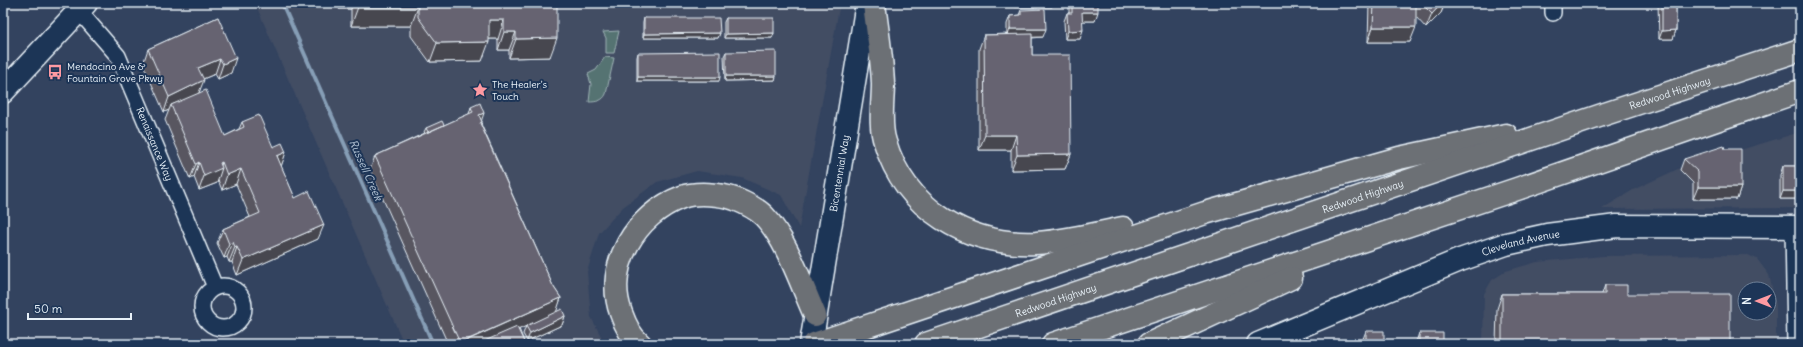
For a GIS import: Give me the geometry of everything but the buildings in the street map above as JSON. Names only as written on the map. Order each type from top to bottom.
[{"type":"highway","points":[[874,3],[883,84],[882,112],[884,141],[897,169],[911,190],[924,206],[943,220],[961,230],[983,238],[1011,243],[1037,243],[1063,240],[1205,213]]},
{"type":"highway","name":"Redwood Highway","points":[[926,344],[1605,114],[1800,50]]},
{"type":"highway","points":[[1053,344],[1517,189],[1800,91]]},
{"type":"highway","points":[[814,344],[1205,213],[1399,158],[1605,114]]},
{"type":"highway","points":[[1149,344],[1258,292],[1338,258],[1517,189]]},
{"type":"highway","points":[[640,344],[624,323],[617,302],[617,277],[621,255],[632,236],[646,220],[664,206],[683,196],[723,195],[744,203],[763,215],[778,233],[815,315]]},
{"type":"main road","name":"Bicentennial Way","points":[[811,344],[867,3]]},
{"type":"main road","points":[[3,92],[79,6]]},
{"type":"main road","name":"Cleveland Avenue","points":[[1258,344],[1460,260],[1506,244],[1554,234],[1617,226],[1797,227]]},
{"type":"street","name":"Renaissance Way","points":[[79,6],[118,56],[215,287]]},
{"type":"street","points":[[1795,344],[1797,227]]},
{"type":"shaded area","points":[[255,3],[840,3],[799,228],[781,195],[742,178],[697,171],[657,182],[623,207],[599,233],[587,272],[591,317],[605,344],[404,344]]},
{"type":"shaded area","points":[[1800,132],[1800,208],[1602,209],[1633,190],[1678,169]]},
{"type":"shaded area","points":[[1748,255],[1757,259],[1769,275],[1770,281],[1737,281],[1737,321],[1776,321],[1776,344],[1483,344],[1484,294],[1492,280],[1506,271],[1537,262],[1603,256]]},
{"type":"green space","points":[[619,31],[614,53],[606,53],[606,38],[603,32]]},
{"type":"green space","points":[[605,57],[614,58],[606,94],[599,101],[589,102],[591,84],[588,74],[596,70]]},
{"type":"waterway","name":"Russell Creek","points":[[282,3],[433,344]]},
{"type":"place","name":"Mendocino Ave & Fountain Grove Pkwy","points":[[55,72]]},
{"type":"place","name":"The Healer's Touch","points":[[480,90]]}]
